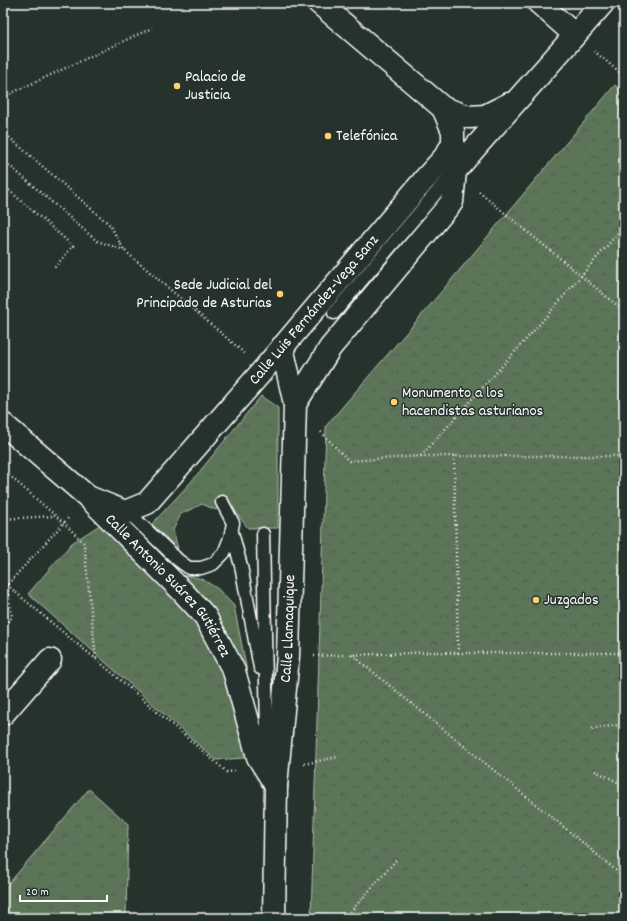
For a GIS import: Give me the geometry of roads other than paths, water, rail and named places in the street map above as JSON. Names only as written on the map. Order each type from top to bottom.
[{"type":"street","points":[[319,3],[443,108],[469,117],[485,116],[518,99]]},
{"type":"street","points":[[539,3],[575,35]]},
{"type":"street","points":[[295,404],[330,348],[452,202],[454,171],[603,3]]},
{"type":"street","name":"Calle Luis Fernández-Vega Sanz","points":[[127,511],[147,503],[258,376],[444,158],[453,144],[453,130],[443,108]]},
{"type":"street","name":"Calle Llamaquique","points":[[274,918],[273,774],[288,656],[295,404],[282,347]]},
{"type":"street","name":"Calle Antonio Suárez Gutiérrez","points":[[3,424],[88,497],[205,616],[234,671],[258,757],[273,774]]},
{"type":"street","points":[[88,497],[125,512],[127,511]]},
{"type":"street","points":[[3,714],[50,660]]},
{"type":"lane","points":[[334,312],[454,171]]},
{"type":"lane","points":[[127,511],[178,560],[189,568],[202,568],[213,564],[224,553],[230,538],[233,522],[222,502]]},
{"type":"lane","points":[[231,530],[241,566],[266,703]]},
{"type":"lane","points":[[263,534],[266,733],[273,774]]},
{"type":"place","name":"Palacio de Justicia","points":[[177,86]]},
{"type":"place","name":"Telefónica","points":[[328,136]]},
{"type":"place","name":"Sede Judicial del Principado de Asturias","points":[[280,294]]},
{"type":"place","name":"Monumento a los hacendistas asturianos","points":[[394,402]]},
{"type":"place","name":"Juzgados","points":[[536,600]]}]
